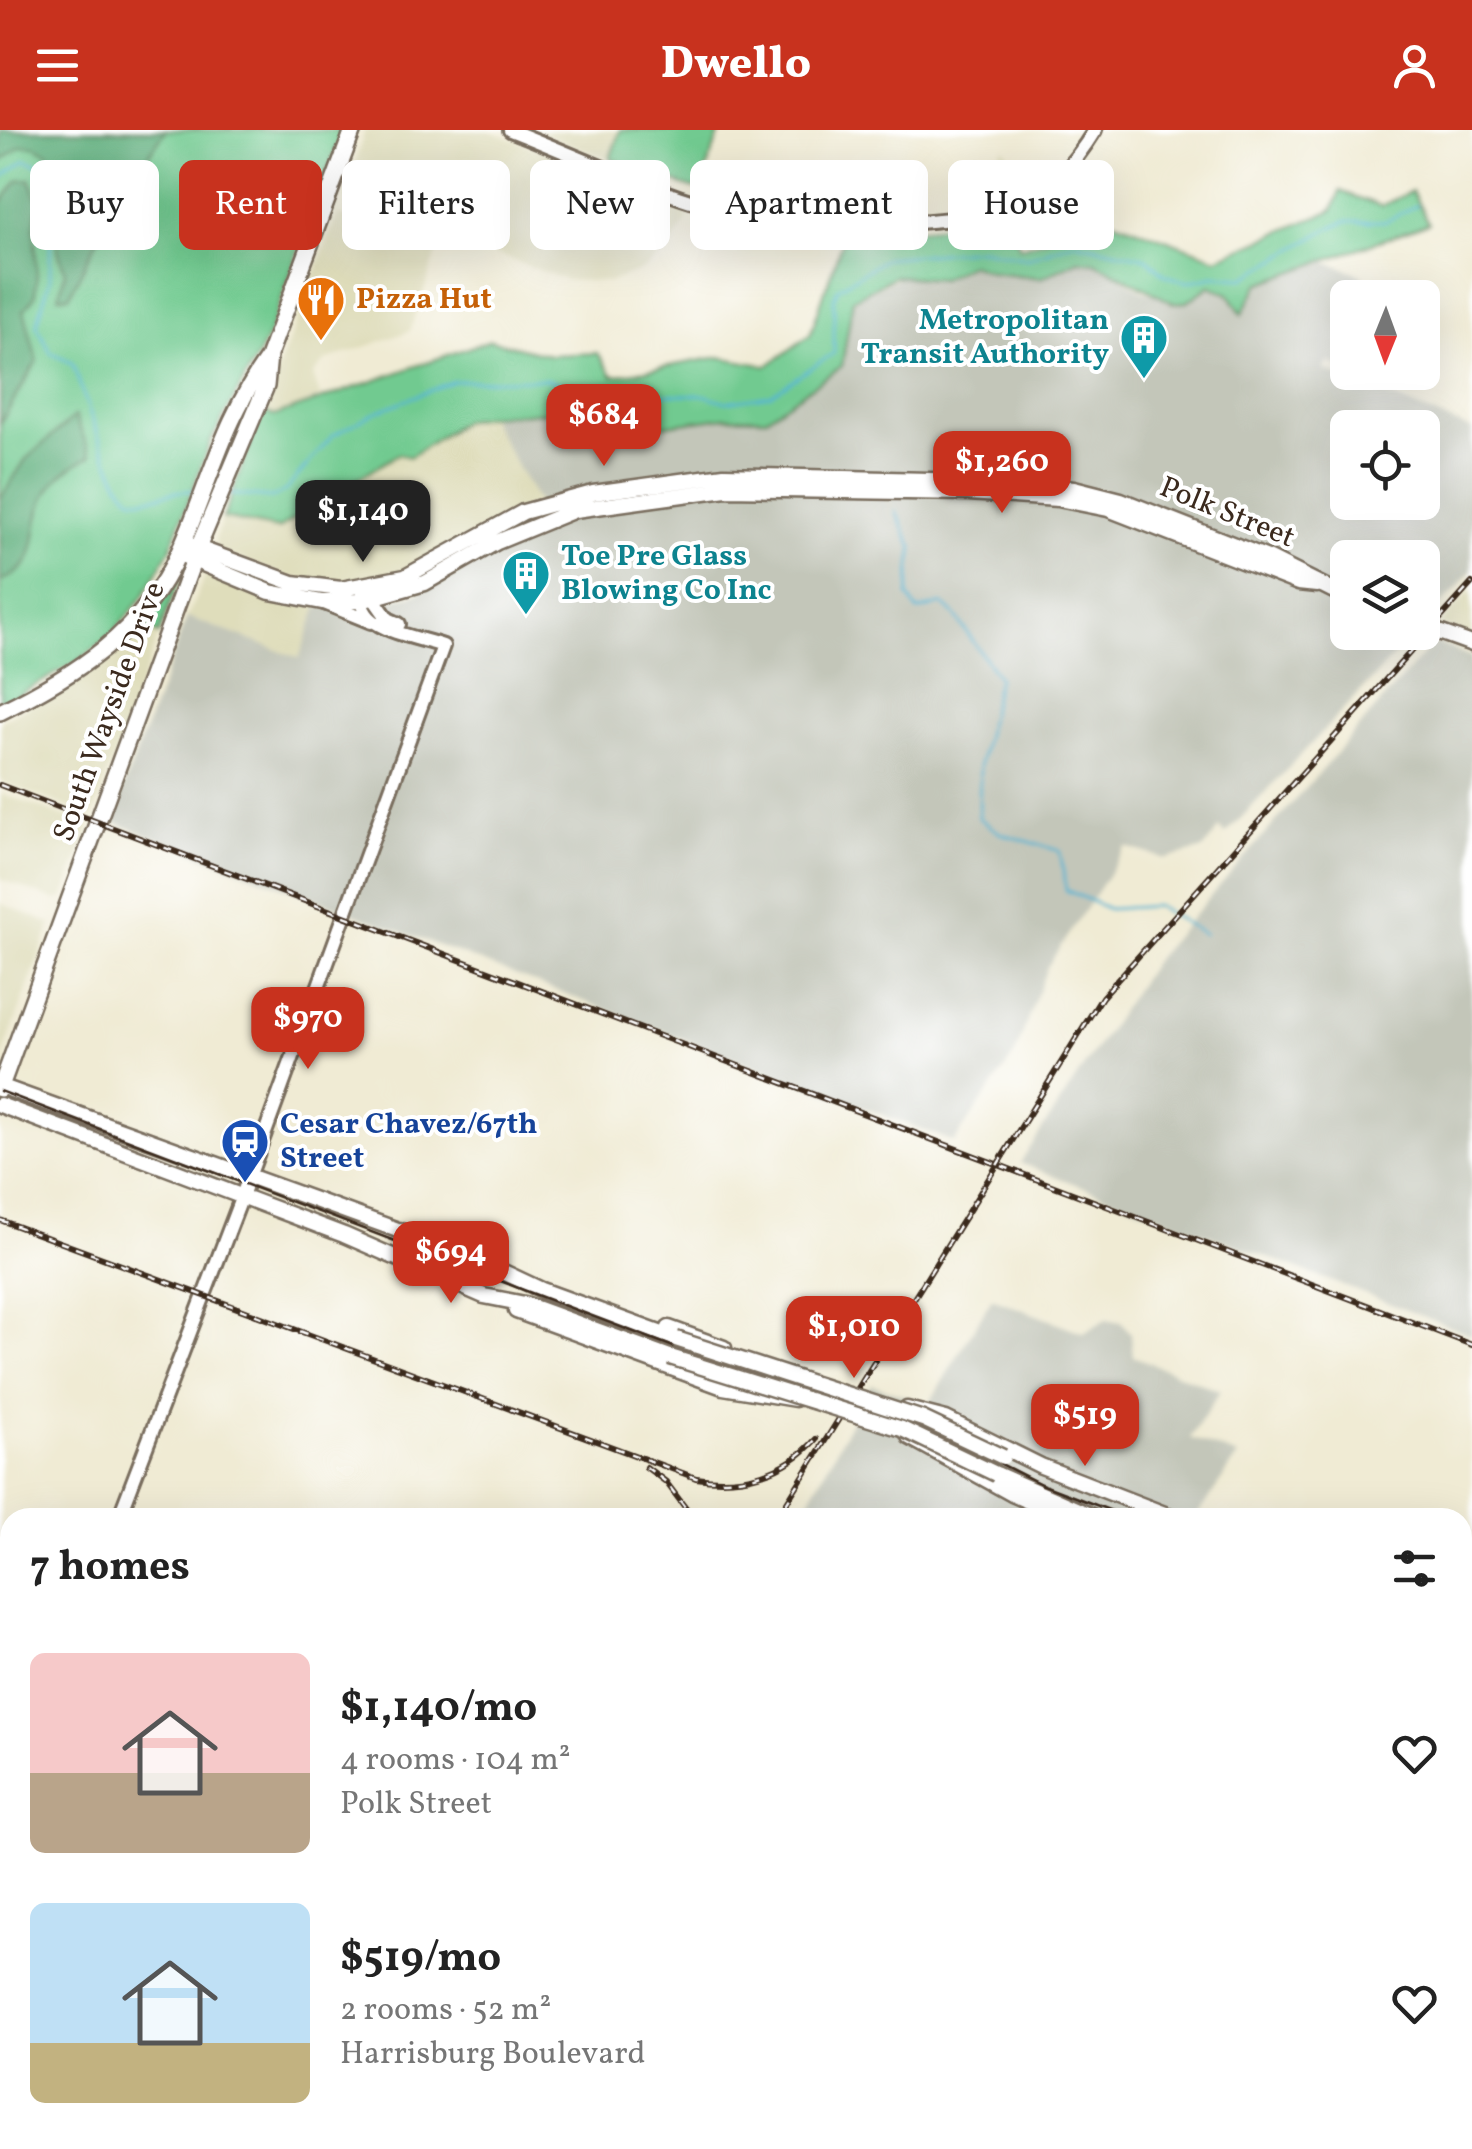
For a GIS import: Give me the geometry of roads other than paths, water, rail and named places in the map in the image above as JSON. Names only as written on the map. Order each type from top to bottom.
[{"type":"main road","name":"South Wayside Drive","points":[[0,1087],[188,552],[194,509],[207,473],[231,416],[270,355],[352,130]]},
{"type":"main road","name":"South Wayside Drive","points":[[188,552],[212,514],[266,386],[270,355]]},
{"type":"main road","name":"Polk Street","points":[[188,552],[270,592],[322,602],[366,596],[572,496],[689,478],[1013,488],[1039,490],[1162,523],[1298,582],[1330,590]]},
{"type":"main road","name":"Polk Street","points":[[188,552],[308,586],[366,596]]},
{"type":"main road","points":[[0,712],[74,676],[143,610],[188,552]]},
{"type":"main road","points":[[1440,632],[1472,644]]},
{"type":"main road","points":[[0,1087],[770,1365],[858,1406],[917,1410],[946,1419],[1041,1466],[1149,1508]]},
{"type":"main road","points":[[0,1105],[242,1196],[706,1382],[761,1396],[825,1403],[907,1436],[1044,1508]]},
{"type":"main road","points":[[522,1278],[542,1290],[676,1339],[923,1419],[1126,1508]]},
{"type":"main road","points":[[484,1296],[540,1308],[670,1357],[902,1429],[1073,1508]]},
{"type":"main road","points":[[907,1436],[917,1410]]},
{"type":"street","points":[[510,130],[738,215],[816,226],[984,217],[1013,209],[1050,188],[1067,173],[1095,130]]},
{"type":"street","points":[[366,596],[371,622]]},
{"type":"street","points":[[366,596],[388,620],[408,633]]},
{"type":"street","points":[[123,1508],[242,1196],[443,646],[322,602]]},
{"type":"waterway","points":[[0,179],[25,160],[39,165],[51,186],[50,279],[37,325],[51,353],[72,363],[108,459],[125,492],[140,499],[195,491]]},
{"type":"waterway","points":[[228,494],[272,498],[286,490],[332,436],[376,412],[454,381],[545,379],[599,393],[704,395],[726,402],[770,395],[834,353],[834,299],[838,288],[886,258],[981,249],[1027,258],[1074,242],[1147,258],[1165,275],[1188,282],[1214,276],[1244,278],[1346,221],[1386,221],[1417,205]]},
{"type":"waterway","points":[[896,512],[913,547],[908,596],[918,611],[942,604],[954,614],[998,677],[980,763],[979,818],[1000,833],[1060,851],[1066,890],[1109,909],[1156,906],[1204,934]]},
{"type":"tram line","points":[[0,1091],[695,1355],[939,1433],[1041,1484],[1104,1508]]},
{"type":"railway","points":[[783,1508],[1102,997],[1472,583]]},
{"type":"railway","points":[[0,785],[1472,1345]]},
{"type":"railway","points":[[0,1220],[696,1478],[729,1480],[761,1474],[790,1461],[816,1439]]},
{"type":"railway","points":[[646,1467],[666,1482],[686,1508]]},
{"type":"place","name":"Pizza Hut","points":[[321,342]]},
{"type":"place","name":"Metropolitan Transit Authority","points":[[1144,380]]},
{"type":"place","name":"Toe Pre Glass Blowing Co Inc","points":[[526,616]]},
{"type":"place","name":"Cesar Chavez/67th Street","points":[[245,1184]]}]
